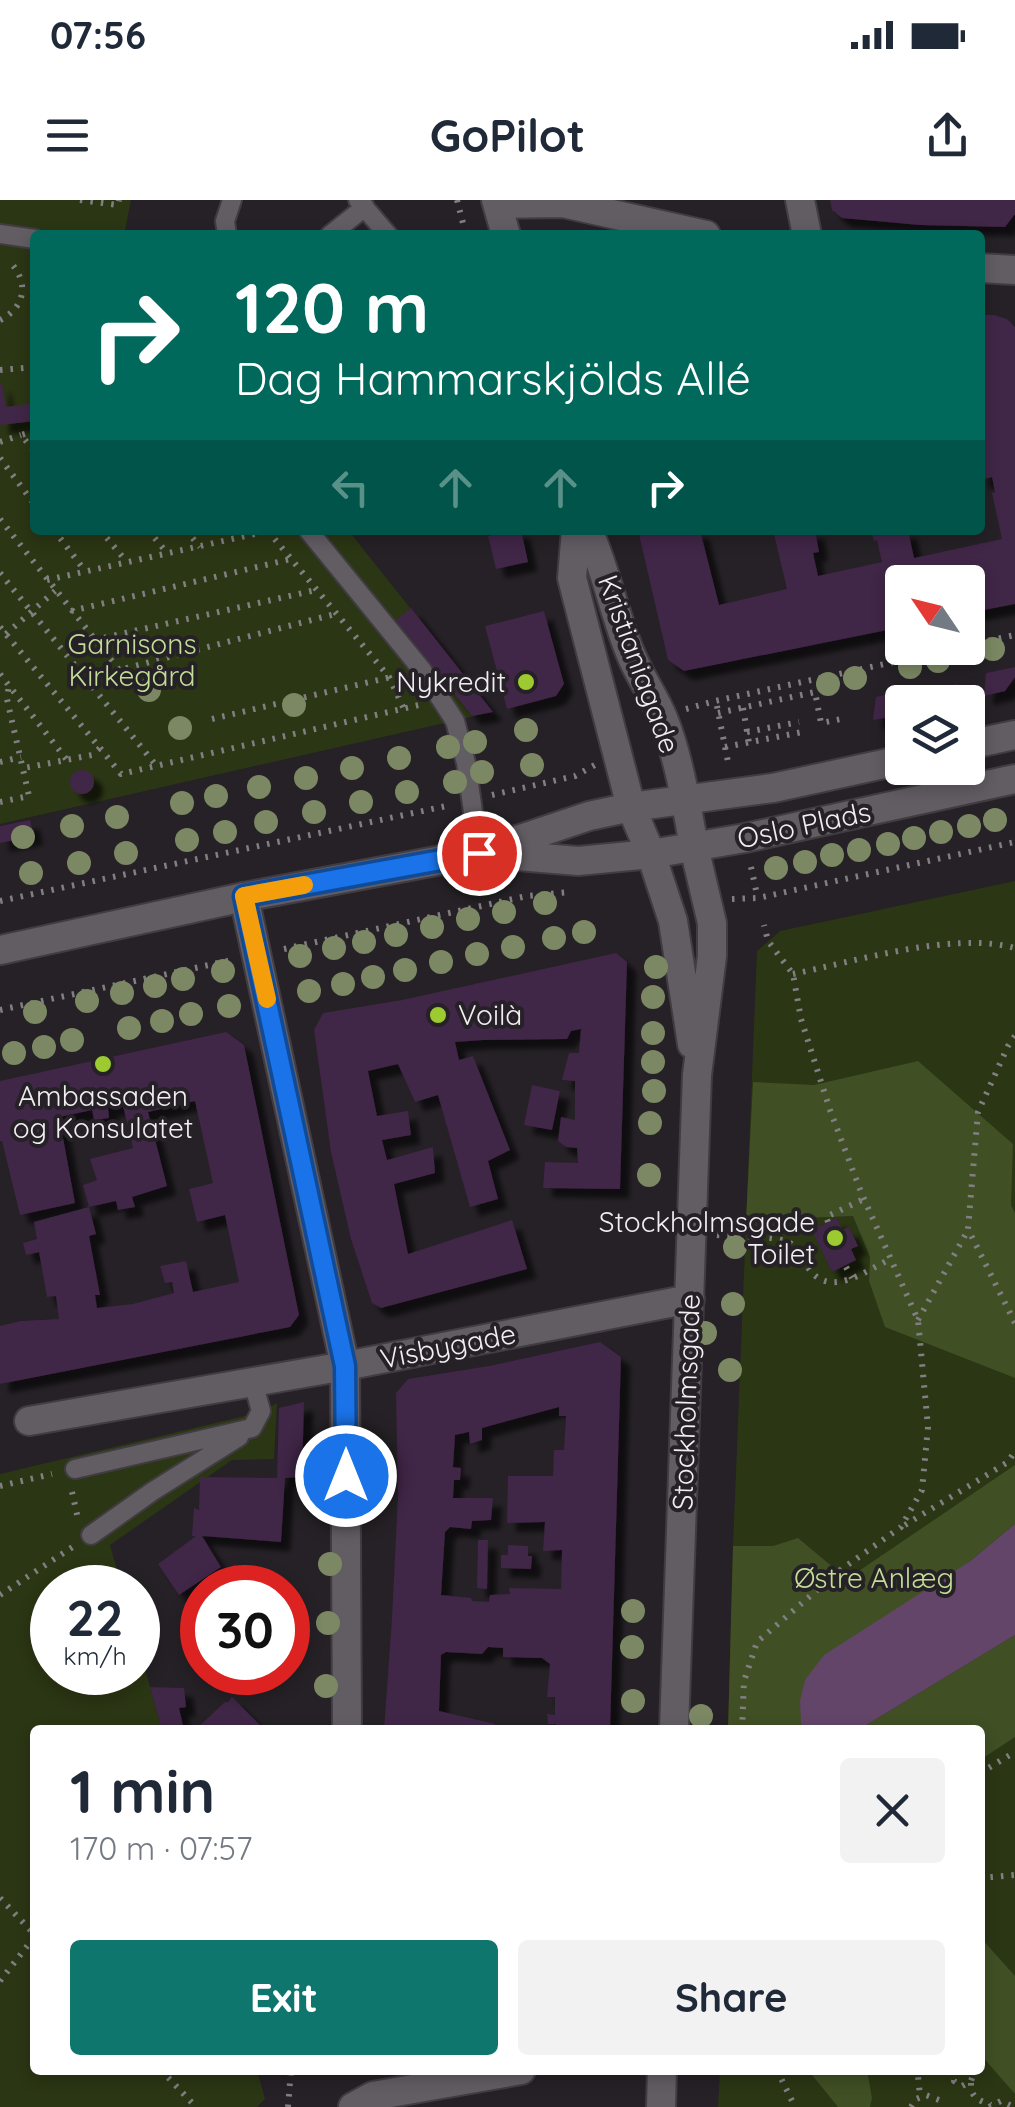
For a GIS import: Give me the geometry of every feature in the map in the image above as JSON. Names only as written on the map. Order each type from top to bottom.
[{"type":"street","points":[[800,200],[806,230]]},
{"type":"street","points":[[505,230],[497,202],[563,203],[684,230]]},
{"type":"street","points":[[985,268],[1015,270]]},
{"type":"street","name":"Kristianiagade","points":[[576,535],[572,578],[631,806]]},
{"type":"street","name":"Kristianiagade","points":[[590,535],[632,657],[664,721],[694,846]]},
{"type":"street","points":[[985,741],[1015,735]]},
{"type":"street","name":"Oslo Plads","points":[[479,853],[631,806],[773,788],[885,764]]},
{"type":"street","name":"Oslo Plads","points":[[479,853],[578,861],[650,854],[745,838],[1015,779]]},
{"type":"street","name":"Stockholmsgade","points":[[631,806],[674,920],[696,1075]]},
{"type":"street","name":"Stockholmsgade","points":[[674,1725],[696,1075],[712,956],[712,923],[694,846]]},
{"type":"street","points":[[0,950],[244,896],[479,853]]},
{"type":"street","points":[[244,896],[345,1366],[347,1725]]},
{"type":"street","name":"Visbygade","points":[[29,1421],[345,1366],[690,1299]]},
{"type":"street","points":[[353,2107],[373,2096],[492,2075]]},
{"type":"street","points":[[661,2107],[662,2075]]},
{"type":"lane","points":[[226,230],[232,200]]},
{"type":"lane","points":[[335,230],[362,204],[384,230]]},
{"type":"lane","points":[[0,234],[30,238]]},
{"type":"lane","points":[[312,535],[422,670],[455,721],[466,764],[479,853]]},
{"type":"lane","points":[[84,1533],[252,1428],[261,1412],[253,1382]]},
{"type":"lane","points":[[72,1476],[252,1428]]},
{"type":"path","points":[[80,200],[118,205],[119,200]]},
{"type":"path","points":[[457,200],[465,230]]},
{"type":"path","points":[[0,320],[10,315],[22,295],[23,284],[12,263],[2,257]]},
{"type":"path","points":[[0,370],[30,367]]},
{"type":"path","points":[[0,442],[30,432]]},
{"type":"path","points":[[21,435],[30,446]]},
{"type":"path","points":[[0,458],[30,497]]},
{"type":"path","points":[[0,519],[120,670],[335,614]]},
{"type":"path","points":[[58,535],[85,572]]},
{"type":"path","points":[[104,535],[127,562]]},
{"type":"path","points":[[152,535],[168,554]]},
{"type":"path","points":[[190,535],[200,546]]},
{"type":"path","points":[[231,535],[234,539]]},
{"type":"path","points":[[46,580],[249,535]]},
{"type":"path","points":[[271,535],[389,677],[404,708]]},
{"type":"path","points":[[70,610],[291,560]]},
{"type":"path","points":[[0,572],[155,764]]},
{"type":"path","points":[[94,640],[316,590]]},
{"type":"path","points":[[55,591],[3,631],[121,774],[442,700]]},
{"type":"path","points":[[985,642],[1015,635]]},
{"type":"path","points":[[730,698],[885,664]]},
{"type":"path","points":[[212,719],[422,670]]},
{"type":"path","points":[[0,674],[67,761]]},
{"type":"path","points":[[0,802],[29,796],[22,757],[4,700],[9,685]]},
{"type":"path","points":[[728,762],[718,709],[743,708],[815,692],[821,723],[841,719]]},
{"type":"path","points":[[743,708],[749,742]]},
{"type":"path","points":[[747,732],[800,722]]},
{"type":"path","points":[[726,748],[802,732]]},
{"type":"path","points":[[24,768],[92,755],[100,748]]},
{"type":"path","points":[[0,762],[22,757]]},
{"type":"path","points":[[0,901],[564,779]]},
{"type":"path","points":[[768,896],[1015,842]]},
{"type":"path","points":[[751,865],[756,890]]},
{"type":"path","points":[[299,946],[527,896],[582,891]]},
{"type":"path","points":[[764,925],[768,941],[793,974],[801,1019],[830,1110],[864,1199],[918,1320],[928,1428],[922,1490],[901,1527]]},
{"type":"path","points":[[793,974],[939,944],[995,943],[1015,948]]},
{"type":"path","points":[[0,1010],[215,964]]},
{"type":"path","points":[[918,1320],[968,1229],[978,1112],[1015,1036]]},
{"type":"path","points":[[828,1222],[826,1217],[864,1199]]},
{"type":"path","points":[[968,1229],[1015,1323]]},
{"type":"path","points":[[738,1237],[793,1244],[816,1277],[836,1284],[890,1258]]},
{"type":"path","points":[[802,1253],[819,1247]]},
{"type":"path","points":[[846,1266],[852,1278]]},
{"type":"path","points":[[742,1725],[744,1680],[757,1642],[839,1571],[901,1527],[1008,1462],[1015,1450]]},
{"type":"path","points":[[0,1486],[72,1476],[84,1533],[0,1595]]},
{"type":"path","points":[[985,1770],[1015,1752]]},
{"type":"path","points":[[985,1878],[1015,1875]]},
{"type":"path","points":[[0,1898],[30,1931]]},
{"type":"path","points":[[0,1981],[30,1942]]},
{"type":"path","points":[[166,2075],[196,2107]]},
{"type":"path","points":[[288,2107],[290,2075]]},
{"type":"path","points":[[779,2075],[795,2107]]},
{"type":"path","points":[[911,2107],[920,2096],[917,2075]]},
{"type":"path","points":[[955,2075],[956,2084],[965,2086],[971,2081]]},
{"type":"path","points":[[973,2075],[971,2092],[976,2098],[990,2106],[1001,2101],[1014,2107]]},
{"type":"path","points":[[920,2096],[932,2096],[942,2107]]},
{"type":"green space","name":"Garnisons Kirkegård","points":[[0,200],[131,200],[125,230],[30,230],[30,535],[352,535],[493,712],[0,824]]},
{"type":"green space","name":"Østre Anlæg","points":[[1015,881],[1015,2107],[718,2107],[720,2075],[985,2075],[985,1725],[728,1725],[757,951],[780,931]]},
{"type":"green space","points":[[918,1061],[1013,1144],[1015,1378],[885,1327],[869,1281],[870,1257],[853,1216],[746,1220],[753,1082],[814,1085]]},
{"type":"green space","points":[[277,1403],[274,1459],[232,1460],[110,1545],[116,1565],[30,1565],[30,1695],[152,1695],[161,1725],[30,1725],[30,2075],[258,2075],[265,2099],[257,2107],[0,2107],[0,1474],[261,1412]]},
{"type":"green space","points":[[1015,1465],[1015,1524],[969,1562],[802,1725],[728,1725],[733,1546],[773,1546],[798,1538],[847,1579]]},
{"type":"green space","points":[[1015,1635],[1015,1737],[985,1757],[985,1725],[866,1725]]},
{"type":"green space","points":[[985,1943],[1015,1976],[1015,2094],[985,2060]]},
{"type":"green space","points":[[812,2075],[868,2075],[870,2107],[838,2107]]},
{"type":"shaded area","points":[[1015,1524],[1015,1635],[866,1725],[801,1724],[800,1701],[805,1680],[824,1655],[969,1562]]},
{"type":"building","points":[[830,200],[1015,200],[1015,214],[1005,227],[920,225],[842,218],[832,210]]},
{"type":"building","points":[[985,315],[1007,319],[1015,327],[1015,604],[985,610],[985,565],[885,565],[885,630],[684,671],[668,660],[639,535],[701,535],[719,605],[787,589],[774,535],[816,535],[819,552],[813,553],[818,576],[882,562],[872,535],[909,535],[914,558],[1002,539],[992,493],[992,477],[985,479]]},
{"type":"building","points":[[2,384],[6,407],[30,404],[30,422],[0,425]]},
{"type":"building","points":[[522,535],[528,562],[496,569],[488,536]]},
{"type":"building","points":[[411,608],[493,712],[472,716],[396,620]]},
{"type":"building","points":[[544,611],[564,684],[556,696],[507,709],[485,626]]},
{"type":"building","points":[[1015,667],[1015,677],[1005,691],[985,696],[986,673]]},
{"type":"building","points":[[885,695],[885,718],[873,720],[876,697]]},
{"type":"building","points":[[82,770],[91,773],[91,791],[82,794],[73,791],[70,782],[73,773]]},
{"type":"building","points":[[30,820],[34,836],[0,843],[0,826]]},
{"type":"building","points":[[616,953],[627,962],[620,1189],[543,1188],[545,1162],[578,1163],[577,1148],[558,1141],[561,1117],[575,1120],[575,1081],[562,1080],[569,1053],[579,1053],[581,1029],[571,1031],[567,1039],[455,1042],[459,1060],[473,1056],[510,1150],[488,1161],[498,1199],[470,1207],[438,1095],[415,1102],[398,1064],[368,1071],[377,1116],[408,1111],[411,1135],[382,1140],[387,1160],[433,1147],[435,1173],[394,1184],[408,1254],[512,1220],[527,1269],[381,1308],[372,1303],[351,1239],[331,1152],[314,1030],[323,1013],[402,1000]]},
{"type":"building","points":[[226,1032],[244,1045],[299,1315],[290,1327],[0,1384],[0,1326],[59,1319],[56,1296],[47,1297],[39,1252],[26,1255],[23,1243],[37,1239],[34,1222],[89,1207],[83,1185],[97,1180],[90,1159],[133,1148],[123,1106],[108,1108],[109,1118],[94,1120],[92,1110],[55,1118],[54,1125],[61,1127],[75,1203],[20,1215],[0,1141],[0,1081]],"holes":[[[195,1101],[213,1183],[189,1189],[197,1222],[225,1215],[239,1282],[193,1292],[186,1261],[160,1266],[165,1283],[172,1282],[174,1293],[97,1308],[95,1295],[100,1295],[89,1236],[96,1234],[89,1207],[116,1201],[118,1210],[135,1207],[132,1197],[167,1186],[148,1112]]]},
{"type":"building","points":[[532,1085],[560,1091],[552,1130],[524,1125]]},
{"type":"building","name":"Stockholmsgade Toilet","points":[[837,1218],[842,1230],[849,1227],[858,1246],[851,1249],[856,1260],[832,1272],[812,1230]]},
{"type":"building","points":[[600,1342],[621,1357],[610,1725],[548,1724],[547,1714],[555,1715],[555,1697],[547,1697],[550,1664],[542,1658],[503,1657],[503,1648],[488,1647],[482,1654],[441,1655],[439,1711],[495,1725],[384,1725],[398,1495],[396,1393],[408,1379]],"holes":[[[559,1407],[559,1416],[566,1416],[564,1450],[554,1450],[553,1476],[508,1476],[507,1523],[545,1522],[543,1551],[562,1550],[561,1589],[509,1588],[510,1594],[490,1595],[489,1602],[441,1595],[445,1532],[450,1527],[471,1529],[472,1521],[491,1520],[493,1498],[453,1498],[454,1480],[460,1480],[461,1468],[453,1467],[455,1435],[469,1432],[470,1444],[482,1440],[482,1428]]]},
{"type":"building","points":[[304,1402],[302,1477],[285,1478],[281,1542],[202,1536],[220,1565],[180,1565],[179,1595],[158,1564],[196,1536],[192,1536],[194,1508],[199,1510],[200,1477],[277,1478],[279,1408]]},
{"type":"building","points":[[478,1540],[488,1540],[487,1589],[477,1588]]},
{"type":"building","points":[[508,1545],[528,1546],[531,1569],[501,1568],[501,1555],[508,1555]]},
{"type":"building","points":[[160,1687],[180,1688],[180,1695],[185,1695],[186,1707],[179,1708],[183,1725],[161,1725],[152,1695],[160,1695]]},
{"type":"building","points":[[232,1697],[260,1725],[200,1725]]},
{"type":"slow traffic","points":[[267,999],[244,896],[304,885]]},
{"type":"place","name":"Nykredit","points":[[526,682]]},
{"type":"place","name":"Voilà","points":[[438,1015]]},
{"type":"place","name":"Ambassaden og Konsulatet","points":[[103,1064]]},
{"type":"place","name":"Stockholmsgade Toilet","points":[[835,1238]]},
{"type":"route","points":[[346,1476],[345,1366],[244,896],[479,853]]}]
